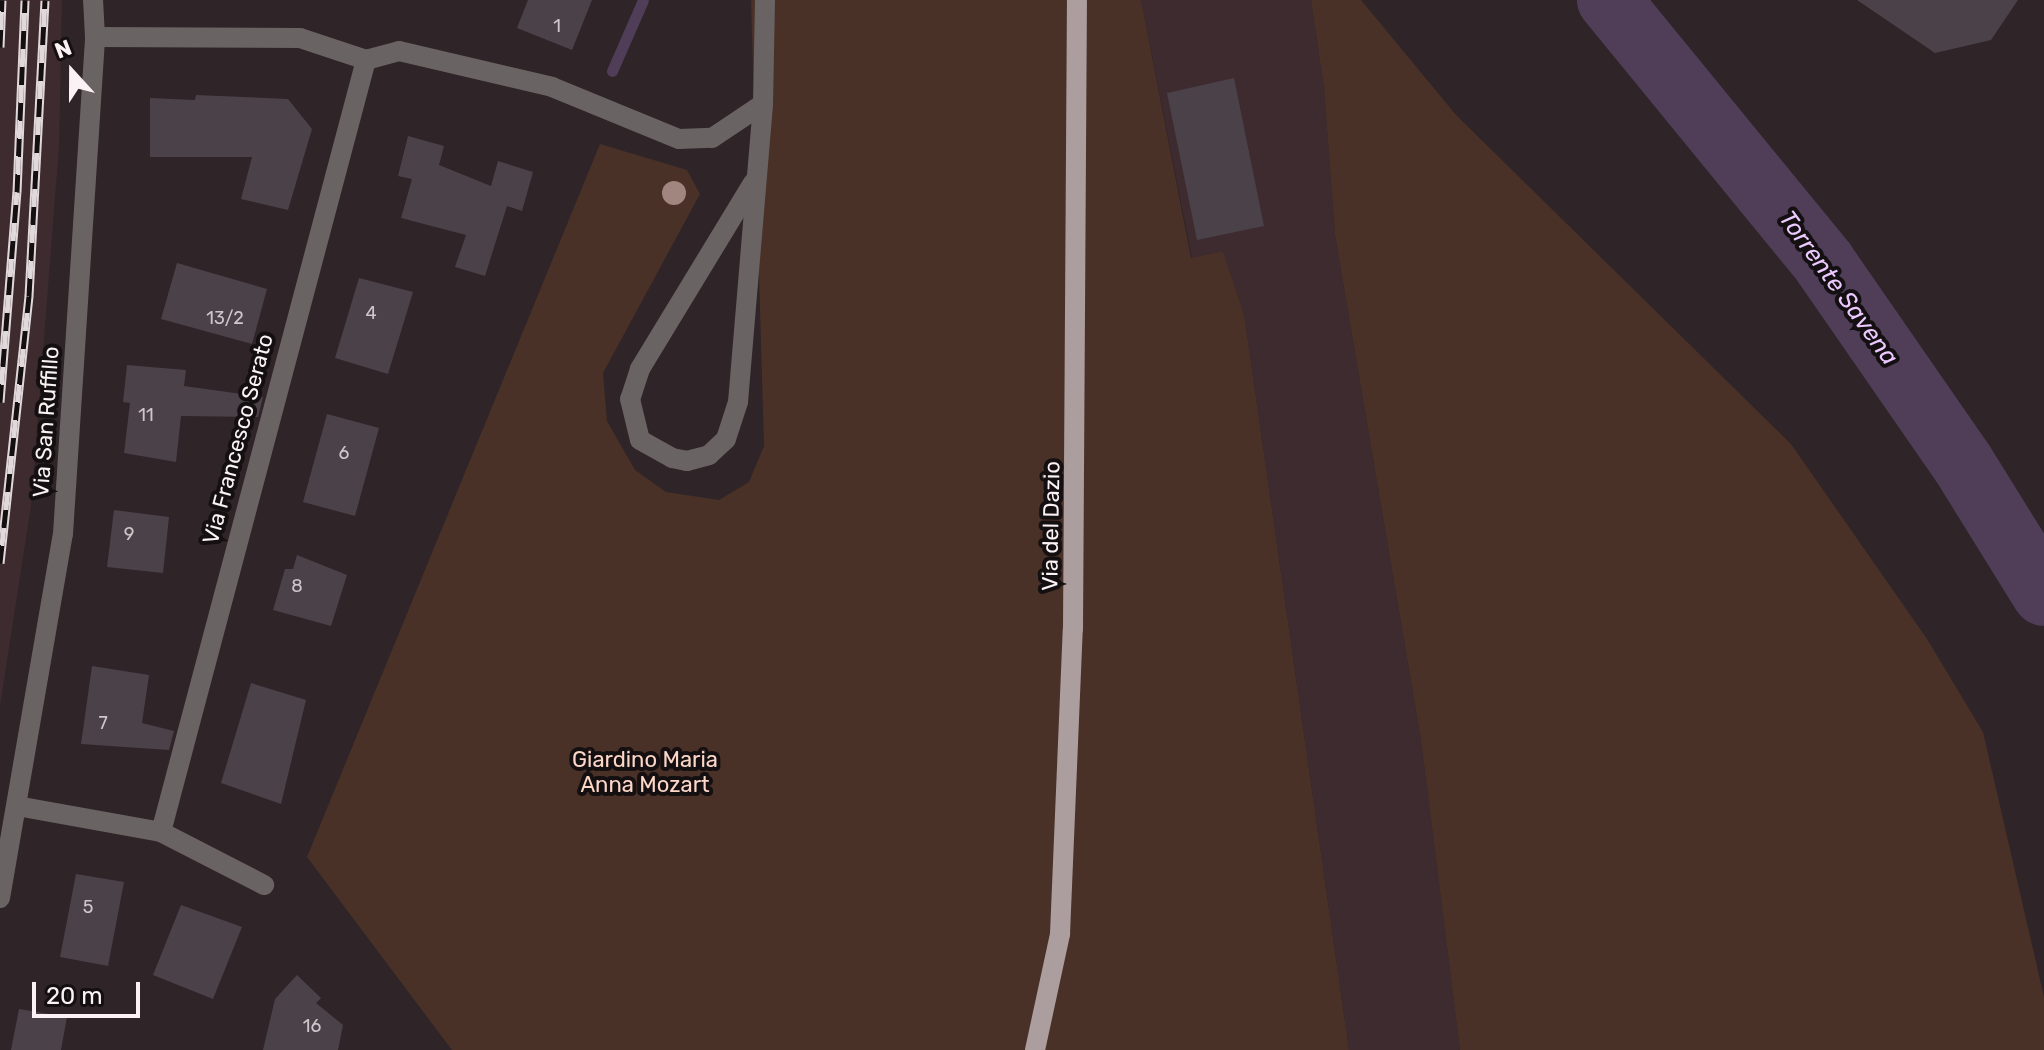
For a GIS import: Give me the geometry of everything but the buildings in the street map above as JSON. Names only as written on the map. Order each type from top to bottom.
[{"type":"main road","name":"Via del Dazio","points":[[1035,1050],[1060,934],[1072,675],[1079,245],[1077,0]]},
{"type":"street","name":"Via San Ruffillo","points":[[0,898],[63,534],[95,37],[93,0]]},
{"type":"street","points":[[753,183],[640,369],[630,399],[640,440],[672,458],[709,455],[726,439],[738,402],[753,183],[763,104],[765,0]]},
{"type":"street","points":[[95,37],[300,38],[366,60],[399,51],[552,87],[679,139],[712,138],[763,104]]},
{"type":"street","name":"Via Francesco Serato","points":[[161,832],[366,60]]},
{"type":"street","points":[[17,806],[136,830],[161,832],[264,885]]},
{"type":"shaded area","points":[[0,0],[62,0],[59,147],[31,506],[0,706]]},
{"type":"shaded area","points":[[1141,0],[1311,0],[1324,88],[1335,235],[1421,740],[1460,1050],[1349,1050],[1244,314],[1223,251],[1192,258]]},
{"type":"green space","name":"Giardino Maria Anna Mozart","points":[[751,0],[1141,0],[1191,258],[1223,251],[1244,314],[1349,1050],[452,1050],[307,857],[600,144],[687,170],[700,194],[603,373],[607,421],[635,470],[666,492],[719,500],[749,482],[764,446]]},
{"type":"green space","points":[[1311,0],[1361,0],[1456,115],[1791,444],[1927,639],[1983,732],[2044,997],[2044,1050],[1460,1050],[1421,740],[1335,235],[1324,88]]},
{"type":"waterway","points":[[612,71],[643,0]]},
{"type":"waterway","name":"Torrente Savena","points":[[1609,0],[1824,263],[1962,462],[2044,594]]},
{"type":"railway","points":[[0,47],[2,0]]},
{"type":"railway","points":[[0,402],[17,192],[25,0]]},
{"type":"railway","points":[[0,563],[29,296],[45,0]]}]
